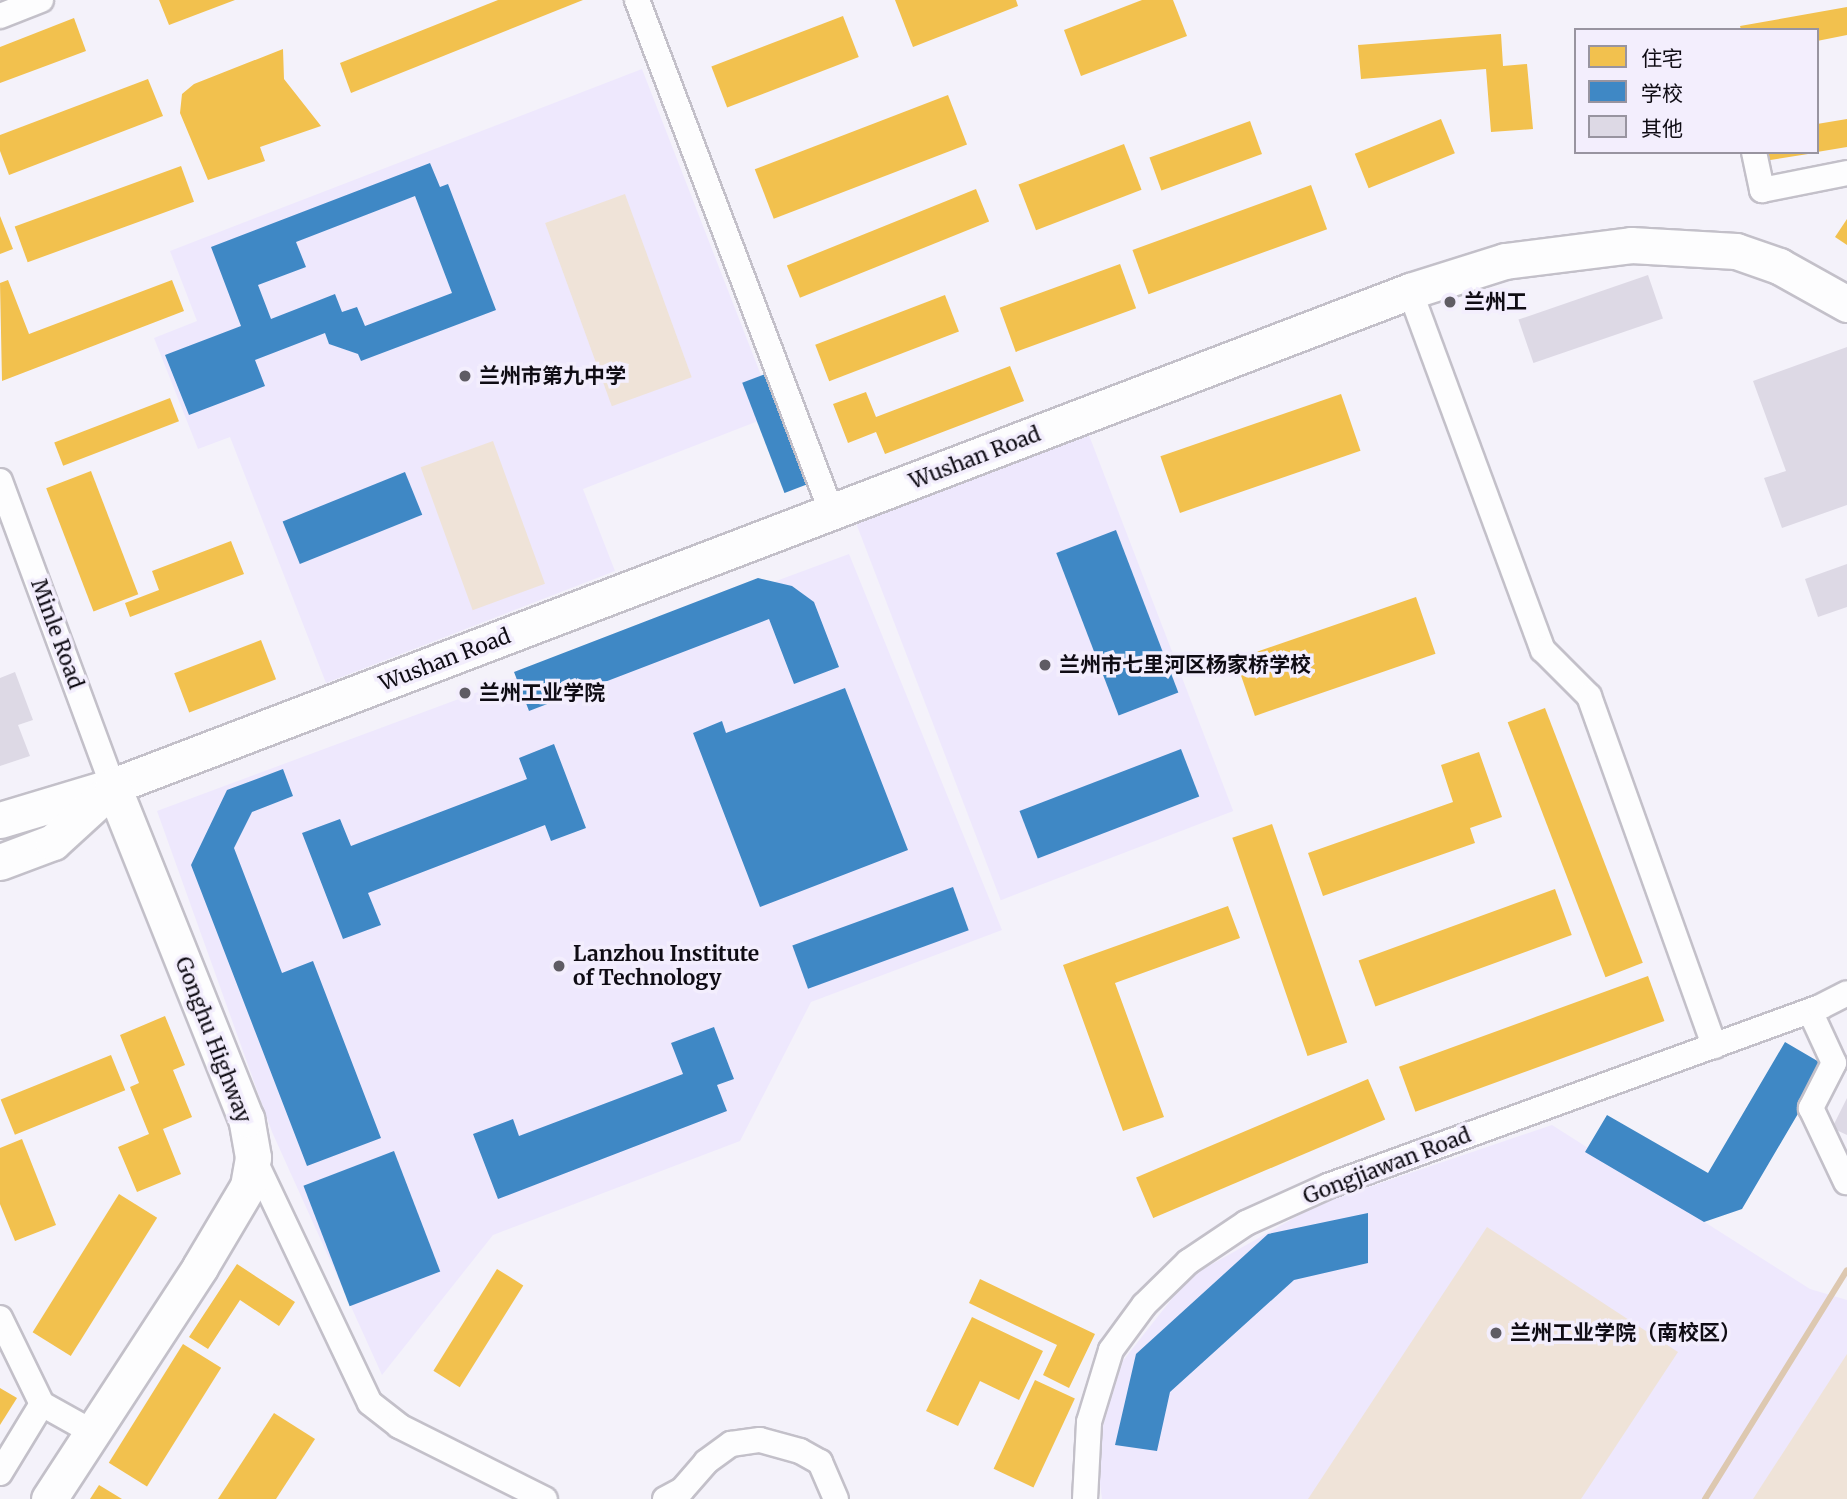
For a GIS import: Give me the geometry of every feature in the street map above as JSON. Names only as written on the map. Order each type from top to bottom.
[{"type":"main road","name":"Wushan Road","points":[[0,820],[113,786],[1410,291],[1505,261],[1570,250],[1686,246],[1736,251],[1779,266],[1847,304]]},
{"type":"main road","points":[[0,862],[53,842],[113,786]]},
{"type":"main road","name":"Gonghu Highway","points":[[49,1499],[248,1186],[253,1157],[246,1119],[113,786]]},
{"type":"street","points":[[0,16],[41,0]]},
{"type":"street","points":[[637,0],[832,513]]},
{"type":"street","points":[[1754,154],[1762,190],[1847,173]]},
{"type":"street","points":[[1410,291],[1544,650],[1589,696],[1714,1046]]},
{"type":"street","name":"Minle Road","points":[[0,481],[113,786]]},
{"type":"street","name":"Gongjiawan Road","points":[[1085,1499],[1089,1422],[1111,1350],[1144,1305],[1188,1262],[1246,1223],[1328,1186],[1810,1011],[1847,993]]},
{"type":"street","points":[[1810,1011],[1834,1063],[1811,1108],[1846,1182]]},
{"type":"street","points":[[253,1157],[370,1403],[399,1426],[545,1499]]},
{"type":"street","points":[[0,1318],[42,1404],[92,1432]]},
{"type":"street","points":[[0,1473],[42,1404]]},
{"type":"street","points":[[665,1499],[682,1490],[706,1462],[731,1444],[760,1440],[800,1451],[820,1461],[836,1499]]},
{"type":"shaded area","name":"兰州市第九中学","points":[[642,69],[776,414],[583,489],[615,571],[326,683],[230,437],[198,449],[154,338],[197,321],[170,251]]},
{"type":"shaded area","points":[[625,194],[692,377],[612,406],[545,223]]},
{"type":"shaded area","name":"兰州市七里河区杨家桥学校","points":[[1087,430],[1233,811],[1001,900],[855,519]]},
{"type":"shaded area","points":[[493,441],[545,584],[473,610],[421,467]]},
{"type":"shaded area","name":"Lanzhou Institute of Technology","points":[[849,554],[1002,930],[811,1002],[740,1141],[493,1235],[382,1375],[272,1132],[157,811]]},
{"type":"shaded area","name":"兰州工业学院（南校区）","points":[[1552,1125],[1810,1289],[1847,1300],[1847,1499],[1102,1499],[1096,1453],[1118,1367],[1189,1277],[1319,1204]]},
{"type":"shaded area","points":[[1487,1227],[1678,1352],[1581,1499],[1308,1499]]},
{"type":"shaded area","points":[[1847,1354],[1847,1499],[1753,1499]]},
{"type":"building: 住宅","points":[[159,0],[235,0],[169,25]]},
{"type":"building: 住宅","points":[[498,0],[583,0],[351,93],[340,63]]},
{"type":"building: 住宅","points":[[895,0],[1016,0],[1018,6],[913,47]]},
{"type":"building: 住宅","points":[[1142,0],[1173,0],[1187,36],[1081,76],[1064,30]]},
{"type":"building: 住宅","points":[[1847,7],[1847,35],[1819,41],[1819,28],[1740,26]]},
{"type":"building: 住宅","points":[[843,16],[859,57],[727,108],[711,67]]},
{"type":"building: 住宅","points":[[74,18],[86,51],[0,83],[0,47]]},
{"type":"building: 住宅","points":[[1501,34],[1503,66],[1527,64],[1533,129],[1491,132],[1486,69],[1361,79],[1358,45]]},
{"type":"building: 住宅","points":[[283,49],[284,79],[321,126],[260,147],[265,161],[208,180],[180,113],[182,94],[194,84]]},
{"type":"building: 住宅","points":[[148,79],[163,116],[9,175],[0,151],[0,135]]},
{"type":"building: 住宅","points":[[948,95],[967,144],[774,219],[755,169]]},
{"type":"building: 住宅","points":[[1441,119],[1455,153],[1369,188],[1355,154]]},
{"type":"building: 住宅","points":[[1847,119],[1847,147],[1819,152],[1819,124]]},
{"type":"building: 住宅","points":[[1250,121],[1262,154],[1161,190],[1149,158]]},
{"type":"building: 住宅","points":[[1124,144],[1142,190],[1036,230],[1019,184]]},
{"type":"building: 住宅","points":[[1763,154],[1808,154],[1764,161]]},
{"type":"building: 住宅","points":[[181,166],[194,202],[28,262],[15,227]]},
{"type":"building: 住宅","points":[[1311,185],[1327,229],[1149,294],[1132,250]]},
{"type":"building: 住宅","points":[[976,189],[989,221],[800,298],[787,265]]},
{"type":"building: 住宅","points":[[0,216],[13,249],[0,254]]},
{"type":"building: 住宅","points":[[1847,219],[1847,245],[1835,237]]},
{"type":"building: 住宅","points":[[1120,264],[1136,308],[1016,352],[1000,308]]},
{"type":"building: 住宅","points":[[8,280],[29,334],[172,280],[184,311],[2,381],[0,283]]},
{"type":"building: 住宅","points":[[945,295],[959,331],[829,381],[815,345]]},
{"type":"building: 住宅","points":[[1010,366],[1024,401],[885,454],[876,432],[848,443],[833,404],[866,392],[876,417]]},
{"type":"building: 住宅","points":[[1341,394],[1361,451],[1180,513],[1160,456]]},
{"type":"building: 住宅","points":[[170,398],[179,421],[63,466],[54,442]]},
{"type":"building: 住宅","points":[[91,471],[138,594],[93,611],[46,488]]},
{"type":"building: 住宅","points":[[231,541],[244,574],[130,617],[125,603],[159,590],[152,571]]},
{"type":"building: 住宅","points":[[1416,597],[1436,654],[1255,716],[1235,659]]},
{"type":"building: 住宅","points":[[261,640],[276,679],[189,713],[174,673]]},
{"type":"building: 住宅","points":[[1545,708],[1643,963],[1605,977],[1508,722]]},
{"type":"building: 住宅","points":[[1479,752],[1502,817],[1470,828],[1475,843],[1323,896],[1308,853],[1453,802],[1441,765]]},
{"type":"building: 住宅","points":[[1272,824],[1347,1042],[1307,1056],[1232,838]]},
{"type":"building: 住宅","points":[[1555,889],[1572,935],[1375,1007],[1359,960]]},
{"type":"building: 住宅","points":[[1228,906],[1240,938],[1115,983],[1164,1117],[1123,1131],[1063,965]]},
{"type":"building: 住宅","points":[[1648,976],[1664,1021],[1415,1112],[1399,1067]]},
{"type":"building: 住宅","points":[[165,1016],[185,1065],[173,1070],[192,1117],[163,1129],[181,1174],[137,1192],[118,1147],[149,1134],[130,1087],[139,1083],[120,1035]]},
{"type":"building: 住宅","points":[[111,1055],[125,1090],[15,1135],[1,1100]]},
{"type":"building: 住宅","points":[[1368,1079],[1385,1120],[1153,1218],[1136,1177]]},
{"type":"building: 住宅","points":[[22,1139],[56,1225],[15,1241],[0,1204],[0,1148]]},
{"type":"building: 住宅","points":[[119,1194],[157,1218],[71,1356],[33,1332]]},
{"type":"building: 住宅","points":[[237,1264],[295,1302],[279,1326],[240,1300],[208,1349],[189,1337]]},
{"type":"building: 住宅","points":[[497,1269],[523,1285],[460,1387],[433,1371]]},
{"type":"building: 住宅","points":[[980,1279],[1095,1334],[1069,1388],[1043,1375],[1057,1345],[969,1303]]},
{"type":"building: 住宅","points":[[972,1317],[1043,1351],[1019,1400],[980,1381],[958,1426],[926,1411]]},
{"type":"building: 住宅","points":[[183,1344],[221,1368],[147,1487],[109,1463]]},
{"type":"building: 住宅","points":[[1035,1380],[1075,1399],[1033,1487],[994,1469]]},
{"type":"building: 住宅","points":[[0,1388],[17,1398],[0,1425]]},
{"type":"building: 住宅","points":[[274,1413],[315,1439],[276,1499],[218,1499]]},
{"type":"building: 住宅","points":[[99,1485],[122,1499],[90,1499]]},
{"type":"building: 学校","points":[[430,163],[440,187],[448,184],[496,310],[361,361],[358,354],[329,344],[325,333],[255,360],[265,386],[189,415],[165,355],[241,326],[211,247]],"holes":[[[415,196],[452,293],[365,326],[357,307],[342,312],[335,294],[271,319],[258,285],[306,267],[296,242]]]},
{"type":"building: 学校","points":[[773,371],[815,481],[784,493],[742,383]]},
{"type":"building: 学校","points":[[405,472],[422,515],[300,564],[283,521]]},
{"type":"building: 学校","points":[[1116,530],[1178,692],[1119,715],[1056,553]]},
{"type":"building: 学校","points":[[758,578],[792,586],[814,602],[839,667],[794,684],[769,619],[529,711],[514,672]]},
{"type":"building: 学校","points":[[845,688],[908,850],[760,907],[693,733],[722,721],[726,733]]},
{"type":"building: 学校","points":[[554,744],[586,828],[551,841],[545,825],[368,893],[381,925],[343,939],[302,833],[340,819],[351,846],[527,779],[519,758]]},
{"type":"building: 学校","points":[[1181,749],[1199,797],[1038,859],[1019,811]]},
{"type":"building: 学校","points":[[283,769],[293,796],[252,812],[234,848],[282,973],[313,961],[381,1138],[307,1166],[191,865],[227,790]]},
{"type":"building: 学校","points":[[953,887],[969,930],[808,989],[792,945]]},
{"type":"building: 学校","points":[[714,1027],[734,1079],[717,1085],[727,1111],[498,1199],[473,1134],[513,1119],[519,1136],[683,1074],[671,1043]]},
{"type":"building: 学校","points":[[1785,1042],[1826,1066],[1742,1209],[1704,1222],[1585,1152],[1607,1115],[1708,1173]]},
{"type":"building: 学校","points":[[394,1151],[440,1271],[350,1306],[303,1186]]},
{"type":"building: 学校","points":[[1368,1213],[1368,1263],[1294,1280],[1170,1392],[1157,1451],[1115,1445],[1136,1354],[1268,1234]]},
{"type":"building: 其他","points":[[1648,275],[1663,318],[1533,363],[1518,320]]},
{"type":"building: 其他","points":[[1847,347],[1847,505],[1782,528],[1764,478],[1786,471],[1753,381]]},
{"type":"building: 其他","points":[[1847,564],[1847,607],[1818,617],[1805,579]]},
{"type":"building: 其他","points":[[15,672],[33,720],[18,725],[30,756],[0,766],[0,678]]},
{"type":"building: 其他","points":[[1847,1098],[1847,1135],[1832,1128]]},
{"type":"waterway","points":[[1705,1499],[1847,1270]]},
{"type":"place","name":"兰州工","points":[[1450,302]]},
{"type":"place","name":"兰州市第九中学","points":[[465,376]]},
{"type":"place","name":"兰州市七里河区杨家桥学校","points":[[1045,665]]},
{"type":"place","name":"兰州工业学院","points":[[465,693]]},
{"type":"place","name":"Lanzhou Institute of Technology","points":[[559,966]]},
{"type":"place","name":"兰州工业学院（南校区）","points":[[1496,1333]]}]
